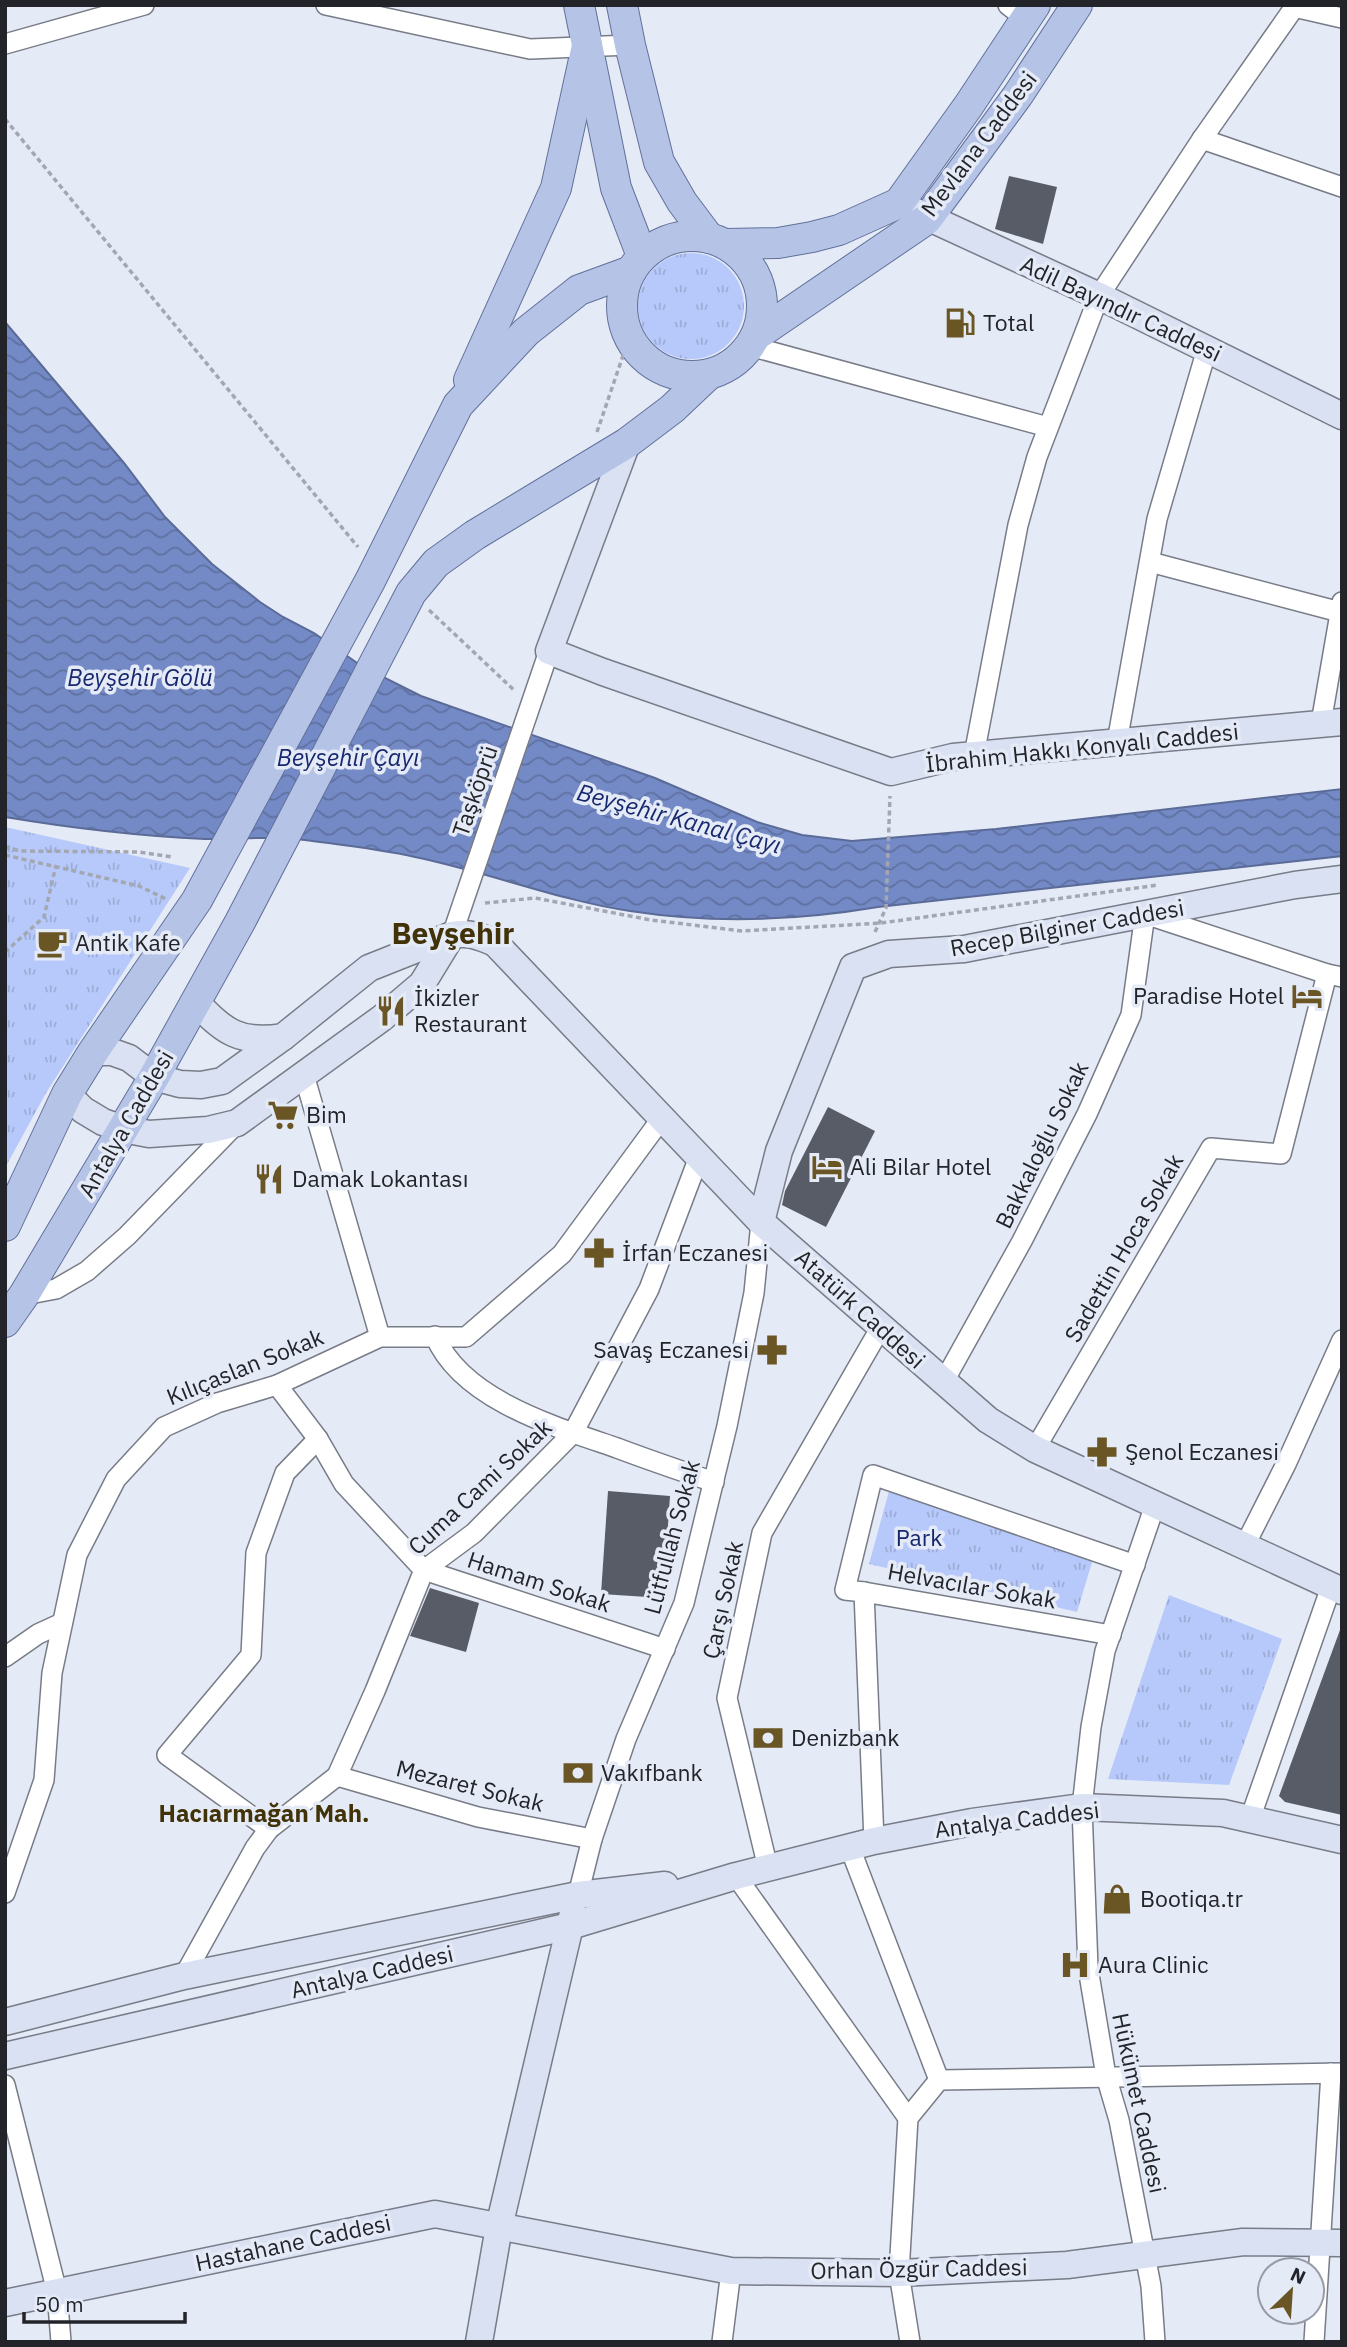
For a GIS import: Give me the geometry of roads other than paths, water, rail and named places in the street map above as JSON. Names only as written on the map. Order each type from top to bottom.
[{"type":"main road","points":[[579,5],[616,188],[636,264],[623,292],[622,316],[629,338],[643,357],[662,370],[685,376],[708,375],[729,367],[754,340],[762,314],[761,293],[755,274],[743,257],[718,241],[682,202],[659,162],[622,5]]},
{"type":"main road","name":"Mevlana Caddesi","points":[[754,340],[927,219],[1018,95],[1077,5]]},
{"type":"main road","name":"Mevlana Caddesi","points":[[718,241],[778,243],[812,237],[838,230],[899,203],[969,104],[1023,10]]},
{"type":"main road","points":[[5,1226],[67,1094],[194,905],[374,573],[458,405],[556,188],[587,46]]},
{"type":"main road","name":"Adil Bayındır Caddesi","points":[[899,203],[927,219],[1098,296],[1342,416]]},
{"type":"main road","points":[[458,405],[526,332],[579,290],[636,264],[657,245],[673,238],[691,236],[718,241]]},
{"type":"main road","name":"Antalya Caddesi","points":[[5,1322],[24,1296],[196,1002],[408,598],[436,563],[626,443],[673,409],[708,375]]},
{"type":"main road","points":[[550,651],[626,443]]},
{"type":"main road","name":"İbrahim Hakkı Konyalı Caddesi","points":[[550,651],[891,772],[953,757],[1331,722]]},
{"type":"main road","name":"Recep Bilginer Caddesi","points":[[761,1222],[779,1151],[853,967],[889,954],[964,949],[1295,884],[1342,879]]},
{"type":"main road","points":[[67,1094],[93,1117],[123,1129],[149,1134],[208,1130],[237,1123],[382,1018],[422,984],[452,935]]},
{"type":"main road","name":"Atatürk Caddesi","points":[[154,1077],[191,1085],[222,1081],[283,1037],[369,968],[452,935],[478,935],[495,943],[761,1222],[988,1420],[1035,1449],[1336,1589]]},
{"type":"main road","points":[[196,1002],[226,1031],[254,1039],[283,1037]]},
{"type":"main road","points":[[93,1052],[112,1052],[129,1058],[154,1077]]},
{"type":"main road","name":"Antalya Caddesi","points":[[5,2056],[570,1926],[736,1876],[862,1845],[972,1822],[1082,1807],[1223,1813],[1342,1840]]},
{"type":"main road","name":"Antalya Caddesi","points":[[5,2022],[184,1976],[578,1895],[736,1876]]},
{"type":"main road","points":[[479,2342],[499,2227],[578,1895]]},
{"type":"main road","name":"Hastahane Caddesi","points":[[5,2303],[435,2214],[499,2227]]},
{"type":"main road","name":"Orhan Özgür Caddesi","points":[[499,2227],[731,2271],[899,2273],[1067,2265],[1243,2242],[1331,2243]]},
{"type":"street","points":[[5,44],[144,5]]},
{"type":"street","points":[[326,5],[530,49],[630,45]]},
{"type":"street","points":[[974,755],[1018,525],[1037,457],[1098,296],[1202,139],[1295,6],[1342,18]]},
{"type":"street","points":[[1202,139],[1342,187]]},
{"type":"street","points":[[754,340],[1048,427]]},
{"type":"street","points":[[1117,742],[1157,519],[1208,349]]},
{"type":"street","points":[[1150,562],[1341,607],[1331,722]]},
{"type":"street","name":"Taşköprü","points":[[452,935],[550,651]]},
{"type":"street","points":[[1145,914],[1334,976]]},
{"type":"street","name":"Bakkaloğlu Sokak","points":[[943,1383],[1028,1230],[1087,1114],[1131,1015],[1145,914]]},
{"type":"street","name":"Sadettin Hoca Sokak","points":[[1035,1449],[1211,1148],[1281,1154],[1334,976]]},
{"type":"street","points":[[304,1075],[380,1337]]},
{"type":"street","name":"Kılıçaslan Sokak","points":[[5,1893],[44,1780],[52,1673],[77,1555],[116,1479],[164,1427],[217,1403],[277,1385],[380,1337],[466,1337],[562,1254],[662,1118]]},
{"type":"street","points":[[24,1296],[56,1289],[87,1271],[127,1236],[237,1123]]},
{"type":"street","name":"Cuma Cami Sokak","points":[[184,1976],[255,1848],[269,1829],[337,1776],[424,1570],[474,1533],[573,1433],[649,1290],[699,1157]]},
{"type":"street","name":"Lütfullah Sokak","points":[[578,1895],[592,1839],[626,1739],[684,1603],[727,1426],[754,1293],[761,1222]]},
{"type":"street","name":"Çarşı Sokak","points":[[768,1868],[727,1698],[729,1685],[762,1533],[881,1326]]},
{"type":"street","points":[[435,1336],[449,1360],[476,1386],[513,1408],[573,1433],[714,1482]]},
{"type":"street","points":[[1244,1547],[1286,1464],[1342,1340]]},
{"type":"street","name":"Hamam Sokak","points":[[277,1385],[318,1439],[344,1484],[424,1570],[665,1649]]},
{"type":"street","points":[[269,1829],[167,1755],[251,1655],[256,1553],[285,1473],[318,1439]]},
{"type":"street","points":[[864,1592],[845,1590],[873,1475],[1135,1566]]},
{"type":"street","name":"Hükümet Caddesi","points":[[1155,1505],[1105,1651],[1091,1727],[1082,1807],[1088,1968],[1107,2077],[1119,2120],[1151,2286],[1155,2342]]},
{"type":"street","points":[[1250,1819],[1336,1589]]},
{"type":"street","name":"Helvacılar Sokak","points":[[939,2080],[862,1845],[864,1592],[1111,1635]]},
{"type":"street","points":[[5,1657],[38,1634],[62,1623]]},
{"type":"street","name":"Mezaret Sokak","points":[[337,1776],[478,1817],[592,1839]]},
{"type":"street","points":[[736,1876],[908,2118]]},
{"type":"street","points":[[910,2342],[899,2273],[908,2118],[939,2080],[1336,2073],[1331,2243],[1314,2342]]},
{"type":"street","points":[[5,2085],[57,2292],[61,2342]]},
{"type":"street","points":[[722,2342],[731,2271]]},
{"type":"water","points":[[5,322],[124,463],[165,517],[212,564],[283,617],[314,633],[363,667],[421,696],[655,778],[757,822],[802,835],[852,841],[996,829],[1342,789],[1342,856],[847,912],[785,918],[723,919],[661,915],[603,906],[442,863],[360,847],[293,839],[155,836],[5,817]]},
{"type":"place","name":"Total","points":[[960,323]]},
{"type":"place","name":"Antik Kafe","points":[[52,943]]},
{"type":"place","name":"Paradise Hotel","points":[[1307,996]]},
{"type":"place","name":"İkizler Restaurant","points":[[391,1011]]},
{"type":"place","name":"Bim","points":[[283,1115]]},
{"type":"place","name":"Ali Bilar Hotel","points":[[827,1167]]},
{"type":"place","name":"Damak Lokantası","points":[[269,1179]]},
{"type":"place","name":"İrfan Eczanesi","points":[[599,1253]]},
{"type":"place","name":"Savaş Eczanesi","points":[[772,1350]]},
{"type":"place","name":"Şenol Eczanesi","points":[[1102,1452]]},
{"type":"place","name":"Denizbank","points":[[768,1738]]},
{"type":"place","name":"Vakıfbank","points":[[578,1773]]},
{"type":"place","name":"Bootiqa.tr","points":[[1117,1899]]},
{"type":"place","name":"Aura Clinic","points":[[1075,1965]]},
{"type":"district","name":"Beyşehir","points":[[453,934]]},
{"type":"district","name":"Hacıarmağan Mah.","points":[[264,1814]]},
{"type":"water label","name":"Beyşehir Gölü","points":[[140,678]]},
{"type":"water label","name":"Beyşehir Çayı","points":[[348,758]]},
{"type":"water label","name":"Beyşehir Kanal Çayı","points":[[679,819]]},
{"type":"park label","name":"Park","points":[[919,1538]]}]
